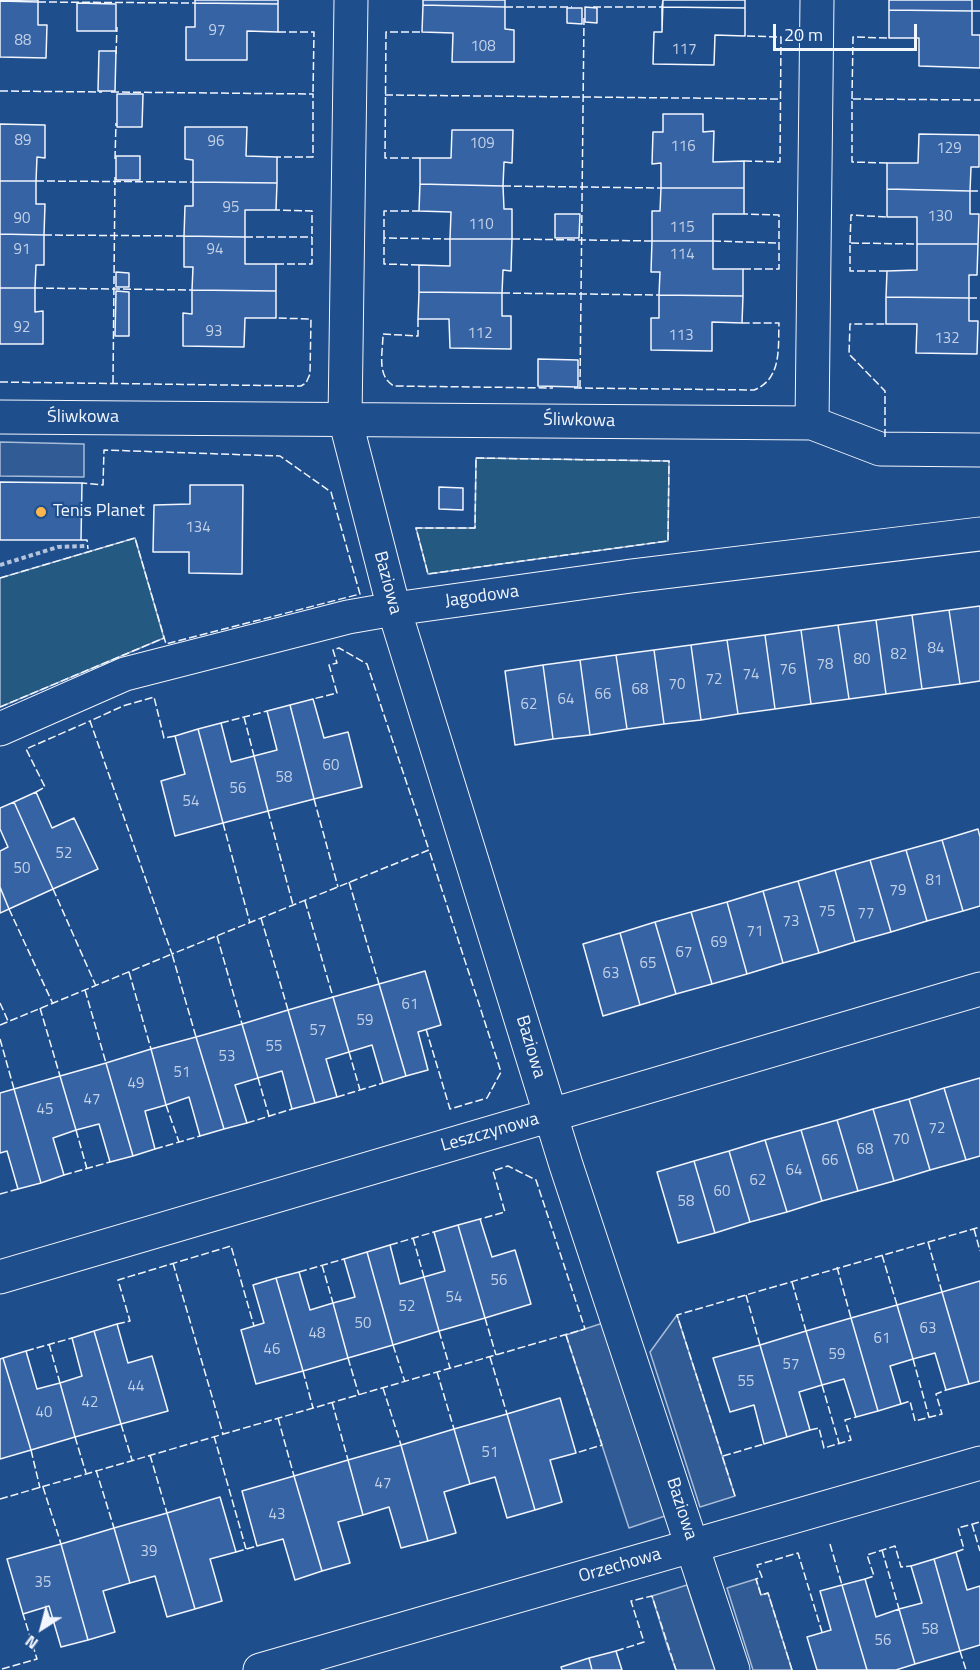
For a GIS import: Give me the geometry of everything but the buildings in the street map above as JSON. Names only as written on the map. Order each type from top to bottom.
[{"type":"street","points":[[345,419],[351,0]]},
{"type":"street","points":[[812,423],[817,0]]},
{"type":"street","name":"Śliwkowa","points":[[0,417],[812,423],[880,449],[980,450]]},
{"type":"street","name":"Baziowa","points":[[345,419],[394,609],[551,1115],[733,1670]]},
{"type":"street","name":"Jagodowa","points":[[0,729],[125,674],[348,617],[631,576],[980,534]]},
{"type":"street","name":"Leszczynowa","points":[[0,1277],[980,989]]},
{"type":"street","name":"Orzechowa","points":[[260,1670],[980,1463]]},
{"type":"path","points":[[0,566],[58,547],[87,546]]},
{"type":"shaded area","points":[[0,442],[84,444],[84,477],[0,476]]},
{"type":"shaded area","points":[[476,458],[669,461],[668,541],[428,574],[416,528],[475,528]]},
{"type":"shaded area","points":[[135,538],[164,638],[0,707],[0,578]]},
{"type":"shaded area","points":[[677,1315],[735,1496],[700,1507],[650,1352]]},
{"type":"shaded area","points":[[603,1323],[665,1516],[629,1528],[566,1335]]},
{"type":"shaded area","points":[[756,1579],[761,1595],[768,1593],[792,1670],[753,1670],[727,1588]]},
{"type":"shaded area","points":[[687,1585],[715,1670],[676,1670],[668,1648],[652,1596]]},
{"type":"fence","points":[[38,2],[195,3]]},
{"type":"fence","points":[[505,7],[572,7]]},
{"type":"fence","points":[[593,7],[662,7]]},
{"type":"fence","points":[[972,11],[980,11]]},
{"type":"fence","points":[[580,388],[584,18]]},
{"type":"fence","points":[[116,54],[117,27]]},
{"type":"fence","points":[[278,32],[314,32],[313,94]]},
{"type":"fence","points":[[420,158],[385,158],[386,32],[422,32]]},
{"type":"fence","points":[[744,161],[780,162],[781,37],[745,36]]},
{"type":"fence","points":[[852,99],[853,37],[889,38]]},
{"type":"fence","points":[[0,91],[102,92]]},
{"type":"fence","points":[[111,92],[313,94],[313,157],[277,157]]},
{"type":"fence","points":[[385,95],[781,99]]},
{"type":"fence","points":[[887,163],[852,162],[852,99],[980,100]]},
{"type":"fence","points":[[115,159],[116,123]]},
{"type":"fence","points":[[113,383],[115,177]]},
{"type":"fence","points":[[36,181],[193,182]]},
{"type":"fence","points":[[503,186],[661,188]]},
{"type":"fence","points":[[970,191],[980,191]]},
{"type":"fence","points":[[276,210],[312,211],[312,264],[276,264]]},
{"type":"fence","points":[[384,238],[384,211],[419,211]]},
{"type":"fence","points":[[743,269],[779,269],[779,215],[744,214]]},
{"type":"fence","points":[[850,243],[851,215],[887,217]]},
{"type":"fence","points":[[44,235],[184,236]]},
{"type":"fence","points":[[245,237],[312,237]]},
{"type":"fence","points":[[419,265],[384,264],[384,238],[450,239]]},
{"type":"fence","points":[[512,239],[652,241]]},
{"type":"fence","points":[[713,241],[779,243]]},
{"type":"fence","points":[[887,271],[850,271],[850,243],[917,244]]},
{"type":"fence","points":[[35,288],[192,290]]},
{"type":"fence","points":[[502,293],[659,295]]},
{"type":"fence","points":[[969,298],[980,298]]},
{"type":"fence","points":[[0,382],[301,386],[306,383],[310,374],[311,319],[276,318]]},
{"type":"fence","points":[[418,319],[418,336],[383,334],[383,370],[388,382],[394,386],[553,388]]},
{"type":"fence","points":[[574,388],[754,390],[763,385],[774,371],[777,362],[779,323],[742,323]]},
{"type":"fence","points":[[885,437],[885,391],[849,354],[850,324],[886,324]]},
{"type":"fence","points":[[0,578],[135,538],[166,644],[360,594],[331,492],[280,456],[104,450],[103,485],[82,483]]},
{"type":"fence","points":[[476,458],[669,461],[668,541],[428,574],[416,528],[475,528],[476,458]]},
{"type":"fence","points":[[81,540],[87,540],[88,549]]},
{"type":"fence","points":[[0,707],[164,638]]},
{"type":"fence","points":[[175,736],[164,738],[154,697],[123,706],[90,721],[172,954],[429,850],[367,664],[339,648],[333,650],[337,663],[329,665],[337,693],[313,699]]},
{"type":"fence","points":[[221,723],[267,711]]},
{"type":"fence","points":[[244,717],[254,756]]},
{"type":"fence","points":[[36,792],[45,787],[26,749],[90,721]]},
{"type":"fence","points":[[314,799],[338,887]]},
{"type":"fence","points":[[268,811],[293,905]]},
{"type":"fence","points":[[223,823],[250,923]]},
{"type":"fence","points":[[426,1029],[450,1109],[487,1098],[501,1072],[429,850]]},
{"type":"fence","points":[[349,882],[379,984]]},
{"type":"fence","points":[[53,889],[96,986]]},
{"type":"fence","points":[[305,901],[333,997]]},
{"type":"fence","points":[[9,909],[53,1004]]},
{"type":"fence","points":[[261,918],[288,1010]]},
{"type":"fence","points":[[217,936],[242,1024]]},
{"type":"fence","points":[[0,1025],[172,954],[196,1037]]},
{"type":"fence","points":[[129,972],[151,1049]]},
{"type":"fence","points":[[85,990],[106,1063]]},
{"type":"fence","points":[[0,1003],[8,1021]]},
{"type":"fence","points":[[40,1008],[60,1076]]},
{"type":"fence","points":[[0,1039],[14,1089]]},
{"type":"fence","points":[[349,1052],[360,1090]]},
{"type":"fence","points":[[258,1078],[269,1116]]},
{"type":"fence","points":[[337,1097],[383,1083]]},
{"type":"fence","points":[[166,1105],[179,1142]]},
{"type":"fence","points":[[247,1123],[292,1109]]},
{"type":"fence","points":[[76,1130],[87,1169]]},
{"type":"fence","points":[[155,1149],[200,1136]]},
{"type":"fence","points":[[64,1175],[110,1162]]},
{"type":"fence","points":[[0,1499],[585,1329],[536,1180],[508,1166],[493,1171],[505,1212],[480,1219]]},
{"type":"fence","points":[[0,1194],[18,1189]]},
{"type":"fence","points":[[735,1496],[677,1315],[980,1227]]},
{"type":"fence","points":[[974,1229],[980,1251]]},
{"type":"fence","points":[[390,1245],[434,1232]]},
{"type":"fence","points":[[413,1238],[424,1277]]},
{"type":"fence","points":[[928,1242],[942,1292]]},
{"type":"fence","points":[[117,1324],[130,1321],[118,1280],[231,1246],[254,1326]]},
{"type":"fence","points":[[882,1255],[897,1305]]},
{"type":"fence","points":[[299,1272],[344,1259]]},
{"type":"fence","points":[[173,1263],[223,1434]]},
{"type":"fence","points":[[322,1265],[333,1303]]},
{"type":"fence","points":[[837,1267],[851,1318]]},
{"type":"fence","points":[[792,1282],[806,1331]]},
{"type":"fence","points":[[746,1295],[760,1345]]},
{"type":"fence","points":[[485,1318],[496,1355]]},
{"type":"fence","points":[[439,1331],[450,1368]]},
{"type":"fence","points":[[566,1335],[602,1445],[576,1453]]},
{"type":"fence","points":[[26,1351],[72,1338]]},
{"type":"fence","points":[[49,1344],[60,1383]]},
{"type":"fence","points":[[393,1345],[405,1382]]},
{"type":"fence","points":[[490,1357],[507,1414]]},
{"type":"fence","points":[[348,1358],[359,1395]]},
{"type":"fence","points":[[913,1359],[929,1417]]},
{"type":"fence","points":[[303,1371],[313,1408]]},
{"type":"fence","points":[[437,1372],[454,1429]]},
{"type":"fence","points":[[822,1385],[839,1443]]},
{"type":"fence","points":[[383,1388],[401,1445]]},
{"type":"fence","points":[[901,1404],[910,1401],[915,1421],[942,1414],[936,1394],[946,1390]]},
{"type":"fence","points":[[332,1402],[348,1460]]},
{"type":"fence","points":[[810,1430],[819,1428],[824,1448],[851,1440],[845,1420],[856,1417]]},
{"type":"fence","points":[[278,1418],[294,1476]]},
{"type":"fence","points":[[121,1424],[132,1460]]},
{"type":"fence","points":[[214,1436],[246,1549]]},
{"type":"fence","points":[[75,1437],[86,1473]]},
{"type":"fence","points":[[723,1456],[764,1444]]},
{"type":"fence","points":[[31,1450],[40,1488]]},
{"type":"fence","points":[[150,1455],[167,1513]]},
{"type":"fence","points":[[96,1470],[114,1528]]},
{"type":"fence","points":[[43,1487],[61,1544]]},
{"type":"fence","points":[[956,1552],[964,1549],[958,1528],[980,1522]]},
{"type":"fence","points":[[972,1524],[980,1551]]},
{"type":"fence","points":[[830,1544],[842,1585]]},
{"type":"fence","points":[[236,1552],[257,1546]]},
{"type":"fence","points":[[865,1579],[874,1576],[867,1555],[895,1546],[901,1567],[911,1566]]},
{"type":"fence","points":[[882,1550],[899,1609]]},
{"type":"fence","points":[[792,1670],[768,1593],[761,1595],[756,1579],[762,1577],[757,1565],[798,1553],[822,1632]]},
{"type":"fence","points":[[616,1651],[644,1642],[631,1601],[652,1596],[676,1670]]},
{"type":"fence","points":[[2,1669],[37,1659],[23,1614]]},
{"type":"fence","points":[[960,1651],[966,1670]]},
{"type":"place","name":"Tenis Planet","points":[[41,512]]}]
